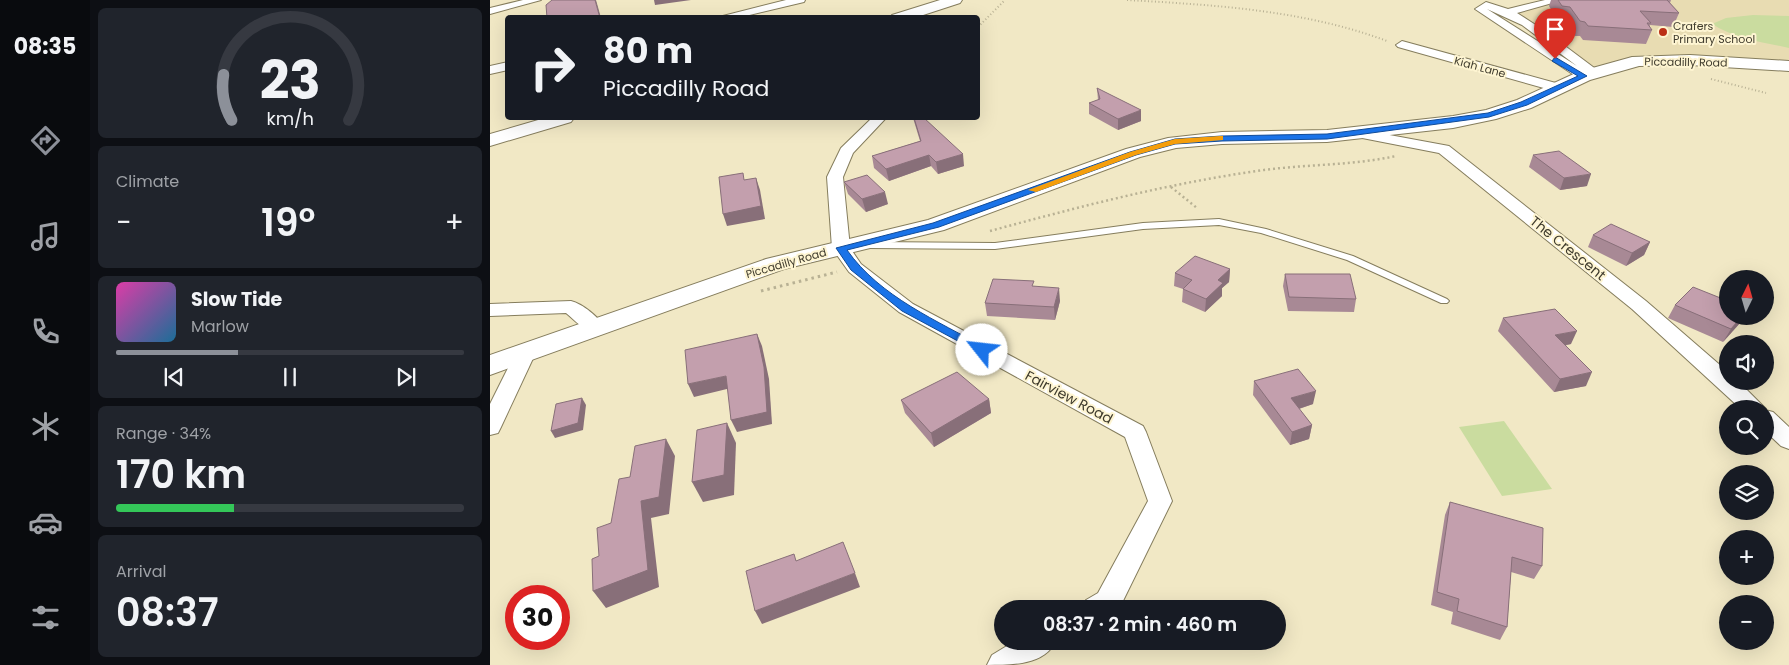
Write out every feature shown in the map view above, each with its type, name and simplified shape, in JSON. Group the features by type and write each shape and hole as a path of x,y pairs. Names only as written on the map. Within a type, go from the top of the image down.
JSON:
{"main road":[{"path":"907,15 955,0"},
{"name":"Piccadilly Road","path":"490,365 776,264 936,225 1133,153 1175,142 1222,138 1290,138 1357,133 1489,115 1524,104 1589,75 1638,61 1690,60 1789,66"},
{"path":"490,140 557,120"}],"street":[{"path":"490,11 536,0"},
{"path":"733,15 800,0"},
{"path":"1508,12 1558,0"},
{"path":"1486,5 1500,7 1567,52 1589,75 1491,17 1480,9 1486,5"},
{"name":"Kiah Lane","path":"1402,45 1558,88"},
{"path":"490,70 505,67"},
{"path":"850,247 835,178 846,151 877,120"},
{"name":"The Crescent","path":"1357,133 1444,149 1639,305 1745,400"},
{"name":"Fairview Road","path":"850,247 855,268 906,308 1136,432 1160,501 1109,600"},
{"path":"490,310 571,307 595,327"},
{"path":"490,427 526,352"},
{"path":"1774,426 1789,440"},
{"path":"1002,665 1027,650"}],"lane":[{"path":"850,247 995,246 1143,226 1219,222 1263,231 1350,258 1444,301"}],"path":[{"path":"980,24 1005,0"},
{"path":"1126,0 1210,5 1287,14 1360,31 1402,45"},
{"path":"1710,79 1766,93"},
{"path":"984,232 1171,187 1259,170 1368,163 1408,153 1387,138"},
{"path":"1171,187 1191,204 1219,222"},
{"path":"754,292 855,268"}],"shaded area":[{"name":"Crafers Primary School","path":"1558,0 1789,0 1789,66 1672,60 1593,73 1508,12"}],"green space":[{"path":"1753,15 1789,16 1789,48 1740,37 1712,24 1726,18"},
{"path":"1504,421 1552,489 1502,496 1459,427"}],"building":[{"path":"552,0 595,0 599,15 547,15 546,5"},
{"path":"1558,0 1667,0 1679,13 1640,11 1651,23 1647,23 1652,30 1588,26 1585,22 1580,21 1570,7 1562,6"},
{"path":"1097,88 1141,110 1118,119 1089,103 1100,99"},
{"path":"915,120 926,120 963,154 936,162 929,155 886,169 872,156 921,141"},
{"path":"1559,151 1591,174 1564,178 1533,155"},
{"path":"743,173 744,180 756,178 761,206 723,214 719,177"},
{"path":"867,175 885,192 862,199 844,182"},
{"path":"1611,224 1650,242 1632,253 1593,235"},
{"path":"1195,256 1230,269 1218,280 1223,283 1206,299 1183,289 1192,280 1175,273"},
{"path":"1285,274 1350,274 1356,299 1289,297"},
{"path":"993,279 1034,281 1032,286 1059,288 1054,307 985,303"},
{"path":"1693,287 1719,297 1719,324 1675,305"},
{"path":"1555,309 1577,331 1555,335 1592,372 1560,379 1503,318"},
{"path":"1722,325 1734,325 1731,329"},
{"path":"757,334 764,367 767,412 731,420 726,376 688,384 685,350"},
{"path":"1298,369 1316,391 1291,398 1312,425 1292,432 1254,381"},
{"path":"957,372 989,399 931,433 901,400"},
{"path":"582,398 578,423 551,431 556,404"},
{"path":"727,423 724,475 692,482 697,430"},
{"path":"666,439 659,497 641,501 648,570 593,591 592,559 599,556 597,528 611,523 619,479 630,477 635,446"},
{"path":"1450,502 1543,528 1542,566 1512,557 1507,627 1457,611 1459,599 1437,592"},
{"path":"843,542 855,573 755,611 746,571 794,554 796,561"}],"slow traffic":[{"path":"1033,190 1133,153 1175,142 1220,138"}],"place":[{"name":"Crafers Primary School","path":"1663,32"}],"route":[{"path":"982,350 906,308 855,268 841,248 860,245 936,225 1133,153 1175,142 1222,138 1327,136 1453,122 1489,115 1524,104 1584,76 1555,59"}]}
